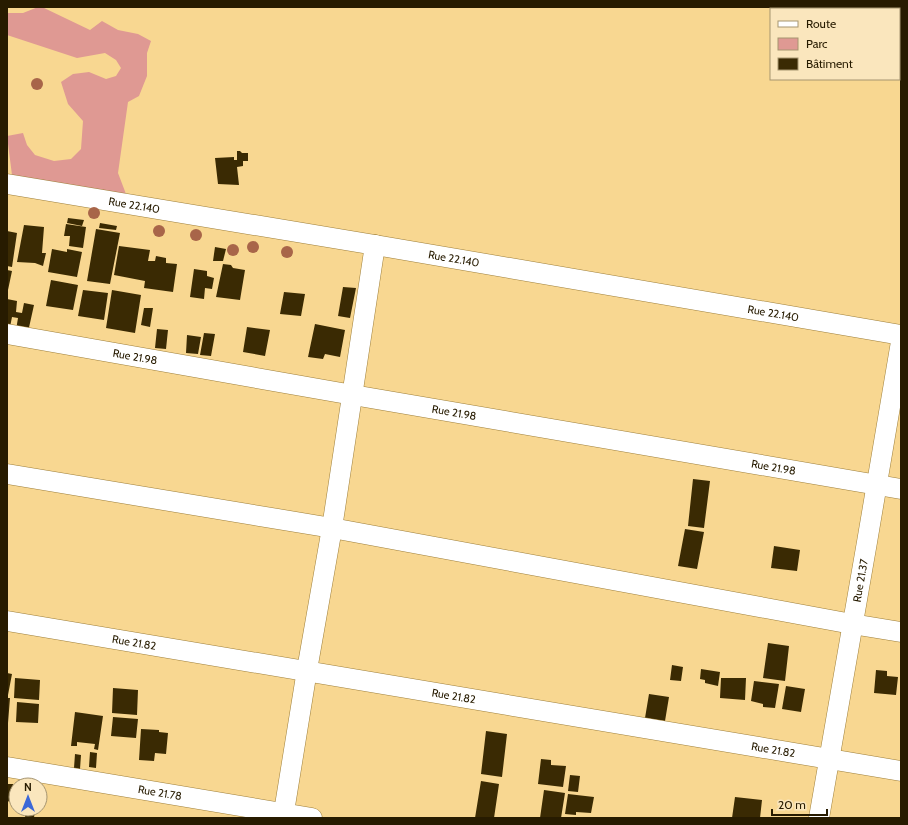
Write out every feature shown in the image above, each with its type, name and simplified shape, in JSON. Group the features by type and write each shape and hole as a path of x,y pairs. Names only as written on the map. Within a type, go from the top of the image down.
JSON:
{"street":[{"name":"Rue 22.140","path":"7,184 901,335"},
{"path":"283,816 332,528 375,245"},
{"name":"Rue 21.98","path":"7,334 901,490"},
{"name":"Rue 21.37","path":"819,818 901,342"},
{"path":"7,474 332,528 901,632"},
{"name":"Rue 21.82","path":"7,621 307,670 901,771"},
{"name":"Rue 21.78","path":"7,767 283,816 312,818"}],"green space":[{"path":"38,7 42,7 90,30 102,21 118,30 138,34 151,41 147,53 147,76 139,96 128,102 118,173 126,194 12,175 7,136 23,133 27,145 35,155 54,161 71,159 81,149 83,121 68,104 61,82 73,74 89,72 106,79 116,76 121,68 116,60 105,53 77,58 7,35 7,13 23,13"}],"building":[{"path":"237,151 248,153 248,161 243,161 243,166 237,167 239,185 218,184 215,158 234,157 234,160 237,160"},
{"path":"68,218 84,220 82,226 67,223"},
{"path":"100,223 117,226 116,230 99,228"},
{"path":"66,224 86,227 83,248 69,246 70,236 64,236"},
{"path":"24,225 44,227 42,253 46,253 43,266 35,263 17,262"},
{"path":"96,229 120,233 110,284 87,281"},
{"path":"7,231 17,233 12,267 7,266"},
{"path":"119,246 150,250 148,261 155,261 156,256 166,258 166,263 177,264 173,292 144,288 145,281 114,275"},
{"path":"215,247 226,249 223,261 213,261"},
{"path":"52,249 67,252 67,249 82,252 77,277 48,272"},
{"path":"223,264 231,265 233,268 245,270 240,300 216,297"},
{"path":"194,269 207,271 207,276 214,278 212,289 205,288 204,299 190,297"},
{"path":"7,270 12,271 8,290 7,290"},
{"path":"51,280 78,285 73,310 46,306"},
{"path":"343,287 356,288 350,318 338,316"},
{"path":"83,290 108,293 104,320 78,316"},
{"path":"112,290 141,295 135,333 106,328"},
{"path":"284,292 305,294 301,316 280,314"},
{"path":"7,299 17,301 16,312 22,313 24,303 34,305 28,332 16,330 18,318 12,317 10,327 7,327"},
{"path":"144,308 153,308 150,327 141,325"},
{"path":"315,324 345,330 340,357 325,354 323,359 308,357"},
{"path":"247,327 270,330 265,356 243,352"},
{"path":"157,329 168,330 166,349 155,348"},
{"path":"204,333 215,334 211,356 200,355"},
{"path":"187,335 201,337 198,354 186,353"},
{"path":"693,479 710,481 704,528 688,526"},
{"path":"685,529 704,532 697,569 678,566"},
{"path":"774,546 800,550 797,571 771,568"},
{"path":"768,643 789,646 785,681 763,678"},
{"path":"672,665 683,667 681,681 670,680"},
{"path":"701,669 720,672 718,686 705,683 705,680 700,679"},
{"path":"876,670 887,671 887,676 898,677 896,695 874,693"},
{"path":"7,673 12,674 8,695 7,695"},
{"path":"15,678 40,680 39,700 14,698"},
{"path":"721,678 746,678 745,700 720,698"},
{"path":"754,681 779,684 775,708 763,707 763,704 751,701"},
{"path":"786,686 805,689 801,712 782,709"},
{"path":"113,688 138,690 137,715 112,713"},
{"path":"649,694 669,697 665,721 645,718"},
{"path":"7,698 10,698 8,723 7,723"},
{"path":"17,702 39,704 38,723 16,722"},
{"path":"75,712 103,716 98,750 94,749 95,744 77,742 77,746 71,746"},
{"path":"113,717 138,719 136,738 111,736"},
{"path":"141,729 159,730 159,732 168,733 166,754 155,753 154,761 139,760"},
{"path":"486,731 507,734 502,777 481,774"},
{"path":"90,752 97,753 96,768 89,767"},
{"path":"75,754 81,755 80,769 74,768"},
{"path":"541,759 551,760 551,765 566,766 563,787 538,784"},
{"path":"570,775 580,776 578,792 568,791"},
{"path":"481,781 499,784 494,818 475,818"},
{"path":"7,784 8,784 8,801"},
{"path":"544,790 565,793 561,818 540,818"},
{"path":"568,794 594,797 591,813 576,812 576,815 565,814"},
{"path":"735,797 762,800 760,818 732,818"}]}
